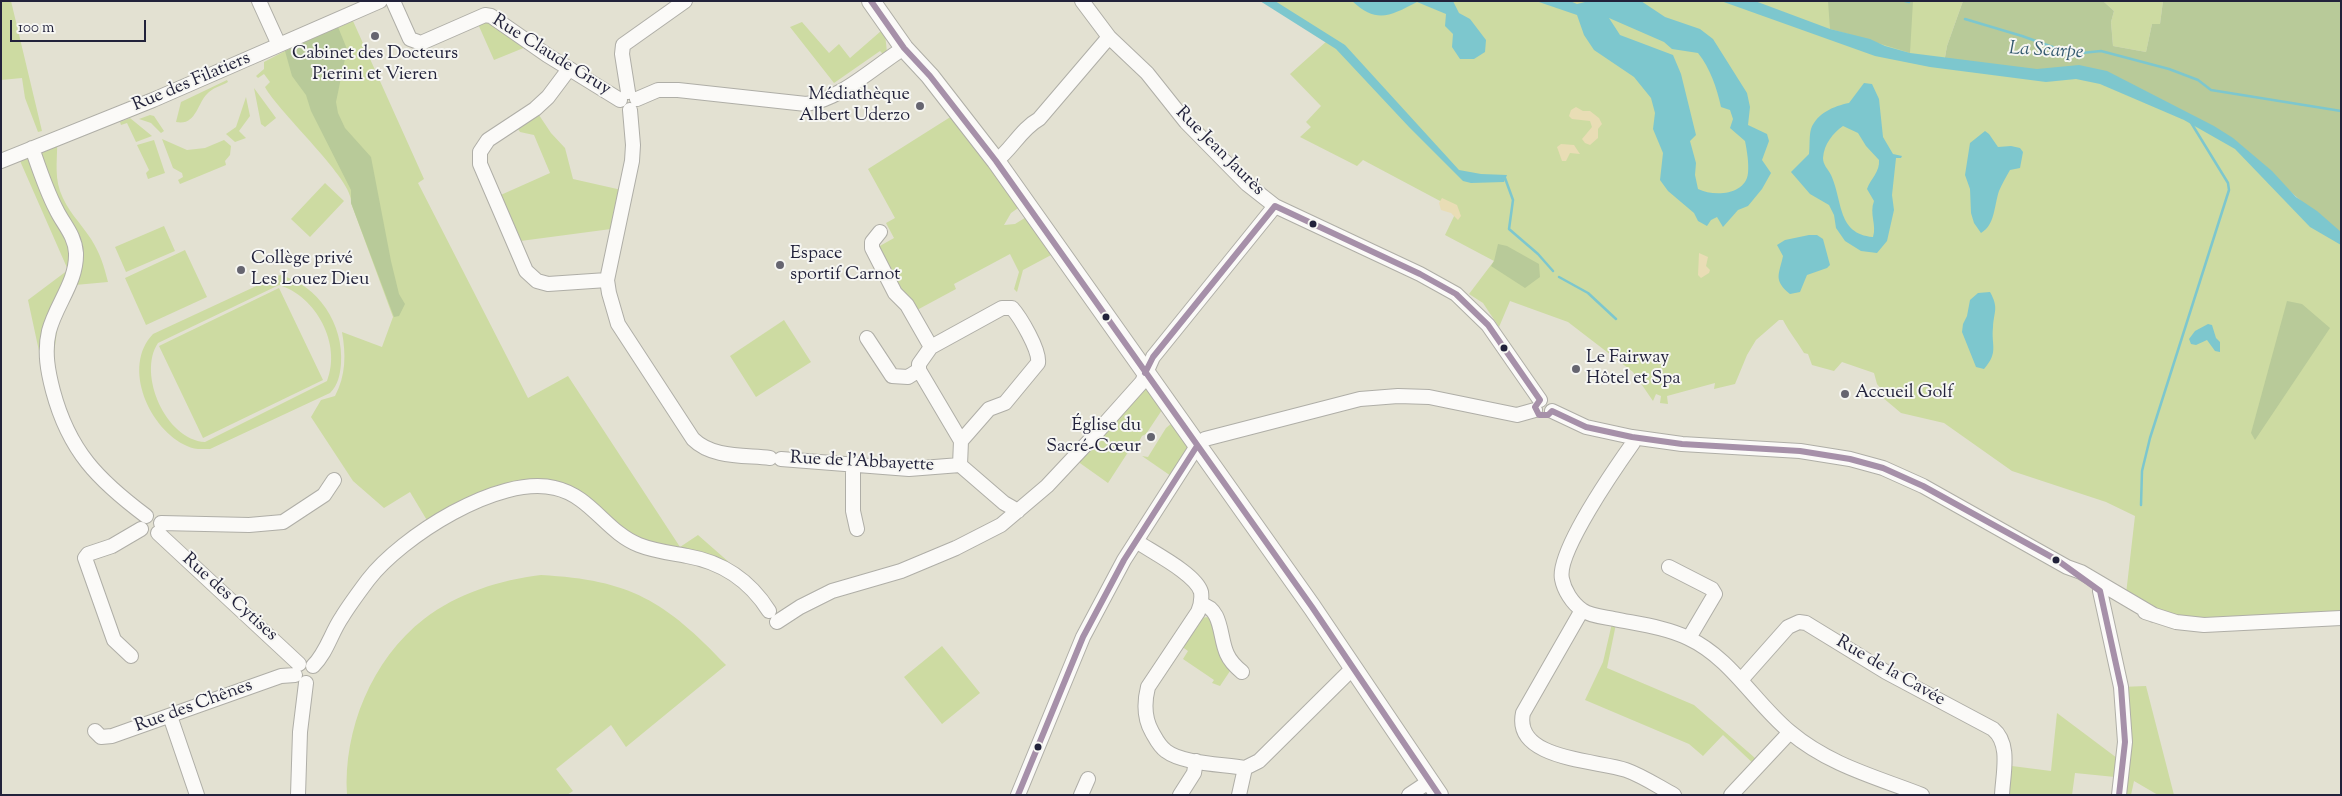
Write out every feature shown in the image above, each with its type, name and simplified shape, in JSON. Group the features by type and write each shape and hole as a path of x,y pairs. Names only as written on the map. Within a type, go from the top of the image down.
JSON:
{"main road":[{"path":"871,1 904,48 930,76 996,161 1353,668 1435,788"}],"street":[{"path":"259,1 279,45"},
{"name":"Rue des Filatiers","path":"1,161 128,111 380,1"},
{"name":"Rue Claude Gruy","path":"393,1 410,39 414,42 421,43 485,15 491,16 569,69 629,100"},
{"name":"Rue de l'Abbayette","path":"685,1 624,45 622,54 629,100 633,145 632,161 607,280 618,324 693,439 710,451 775,459 909,468 960,465 1004,503 1018,511"},
{"name":"Rue Jean Jaurès","path":"1082,1 1109,37 1147,73 1177,112 1232,170 1275,206 1396,262 1456,294 1488,325 1538,405 1546,399 1551,402 1552,411 1586,427 1632,437"},
{"path":"996,161 1005,154 1032,122 1039,119 1109,37"},
{"path":"629,100 658,90 678,90 806,104 814,103 834,95 904,48"},
{"path":"569,69 548,97 528,116 488,140 480,152 480,164 526,271 538,281 548,284 607,280"},
{"path":"32,148 56,209 70,230 76,251 74,275 49,332 47,362 57,404 73,444 90,467 146,516 153,516 159,528"},
{"path":"298,795 303,672 321,657 341,618 369,578 388,558 446,515 465,505 502,492 537,486 554,487 572,493 591,507 616,532 638,545 716,564 737,576 752,589 773,617 832,591 901,571 956,548 1001,525 1047,486 1142,382 1153,357 1275,206"},
{"path":"880,232 872,242 872,248 896,293 907,305 931,347"},
{"path":"960,465 961,441 919,370 919,364 931,347 1002,308 1012,308 1017,313 1037,352 1038,363 1005,403 988,409 961,441"},
{"path":"868,338 892,376 908,377 919,370"},
{"path":"1018,795 1083,637 1124,560 1197,446 1207,438 1360,399 1398,396 1428,397 1518,415 1538,405"},
{"path":"1922,795 1892,790 1829,760 1790,732 1716,656 1689,638 1668,631 1605,618 1582,610 1568,595 1561,571 1567,551 1632,443 1632,437 1682,444 1800,451 1850,459 1883,468 1923,486 2067,566 2142,612 2176,622 2204,625 2341,618"},
{"path":"853,465 853,511 857,529"},
{"path":"141,529 147,535 159,528 283,522 324,495 334,480"},
{"path":"141,529 142,520 146,516"},
{"name":"Rue des Cytises","path":"159,528 303,672"},
{"path":"131,656 114,640 85,558 88,554 112,546 141,529"},
{"path":"1136,541 1187,575 1200,592 1201,604 1172,654 1148,687 1145,699 1145,712 1150,727 1159,744 1175,756 1245,768 1259,761 1353,668"},
{"path":"1675,573 1712,589 1718,596 1689,638"},
{"path":"2108,592 2105,613 2121,687 2124,742 2119,795"},
{"path":"1201,604 1209,606 1216,613 1227,655 1242,672"},
{"path":"1582,610 1523,713 1524,733 1542,748 1563,757 1626,770 1674,795"},
{"name":"Rue de la Cavée","path":"1741,680 1788,627 1799,622 1806,623 1886,672 1994,729 2003,739 2002,795"},
{"name":"Rue des Chênes","path":"95,731 102,737 112,736 281,676 303,672"},
{"path":"170,716 197,795"},
{"path":"1731,795 1790,732"},
{"path":"1180,795 1194,773 1196,761"},
{"path":"1239,795 1245,768"},
{"path":"1082,795 1088,779"},
{"path":"1409,795 1435,788"}],"green space":[{"path":"1,1 11,1 42,131 38,132 25,98 22,78 1,80"},
{"path":"1264,1 1963,1 1947,46 1944,62 2075,70 2218,134 2341,237 2341,618 2176,622 2126,594 2135,516 2106,502 2012,471 1944,423 1901,413 1882,397 1885,394 1877,384 1874,373 1842,362 1834,371 1812,365 1808,354 1804,353 1783,320 1779,320 1756,340 1747,355 1735,384 1714,389 1715,383 1667,396 1668,404 1660,403 1661,396 1656,394 1653,401 1633,372 1568,322 1510,301 1499,327 1483,303 1469,294 1494,261 1445,235 1457,210 1363,160 1357,166 1300,137 1311,127 1306,122 1321,106 1290,74 1328,40"},
{"path":"1828,1 1913,1 1910,53 1830,29"},
{"path":"1963,1 2103,1 2114,11 2111,22 2113,46 2146,52 2152,24 2160,24 2163,1 2341,1 2341,237 2253,158 2130,86 2049,73 1944,63 1947,46"},
{"path":"2103,1 2163,1 2160,24 2152,24 2146,52 2113,46 2111,22 2114,11"},
{"path":"353,21 424,179 418,183 528,398 568,376 680,547 698,535 739,571 651,549 572,493 502,492 431,527 410,492 384,508 353,481 311,417 321,400 335,396 339,388 344,365 342,332 382,347 393,317 349,193 329,163 284,113 265,87 270,82 264,74 258,78 256,76 264,69 264,62"},
{"path":"489,22 526,47 494,60 478,24"},
{"path":"802,22 829,53 839,44 850,58 881,31 885,34 887,52 883,54 880,51 834,83 790,27"},
{"path":"338,27 347,49 336,102 338,113 345,128 371,157 391,261 399,294 405,304 399,316 394,317 351,203 351,190 311,111 306,95 292,76 285,51"},
{"path":"227,80 228,82 207,94 192,118 188,121 176,122 181,102"},
{"path":"254,88 276,118 265,127 261,124"},
{"path":"246,97 250,116 239,131 246,138 235,142 226,134 236,127"},
{"path":"535,109 551,133 565,148 573,179 626,191 611,229 513,242 494,198 550,173 534,135 520,132 515,124"},
{"path":"150,115 154,116 164,131 161,133 151,123 139,119"},
{"path":"952,116 1021,206 1011,213 1004,225 1015,224 1028,216 1053,254 1023,270 1017,292 1014,289 1019,272 1010,254 954,284 956,289 917,310 903,294 878,247 894,238 886,223 895,218 868,169"},
{"path":"130,118 152,136 136,142 127,123 121,125 120,122"},
{"path":"57,138 57,171 60,191 70,210 97,249 108,282 75,285 58,323 53,361 42,365 28,300 68,270 17,154"},
{"path":"162,139 187,150 205,148 224,140 231,146 230,155 225,161 226,165 180,184 178,180 183,177 182,173 173,168"},
{"path":"154,140 165,173 148,179 146,173 149,170 137,145"},
{"path":"325,183 344,201 310,237 291,219"},
{"path":"164,226 175,251 126,272 115,247"},
{"path":"1498,244 1507,246 1539,264 1540,277 1525,288 1491,266"},
{"path":"185,250 207,297 146,325 125,278"},
{"path":"280,275 294,280 306,288 326,308 333,321 341,349 339,376 335,387 330,393 210,449 192,448 174,438 162,426 144,396 140,380 140,363 144,348 153,334","holes":["279,285 304,299 314,310 328,337 331,367 327,381 205,442 191,438 178,430 167,418 153,387 152,356 158,343"]},
{"path":"279,288 323,380 203,438 159,346"},
{"path":"2287,301 2302,304 2330,328 2255,440 2251,433"},
{"path":"784,320 811,362 756,397 730,356"},
{"path":"1141,389 1148,390 1162,410 1137,445 1134,443 1108,483 1077,461"},
{"path":"1172,423 1187,444 1188,451 1171,476 1142,456 1148,457 1166,428"},
{"path":"541,575 599,582 644,598 684,625 726,665 626,747 611,725 556,769 573,791 567,795 347,795 347,770 356,721 364,698 389,654 424,619 451,602 495,584"},
{"path":"1201,618 1212,618 1232,668 1220,686 1212,683 1214,680 1183,659 1188,651 1181,646"},
{"path":"1613,619 1616,624 1607,668 1694,705 1755,758 1760,764 1757,767 1723,735 1703,756 1689,744 1585,700 1603,662"},
{"path":"942,646 980,693 942,724 904,677"},
{"path":"2146,686 2174,795 2158,795 2134,781 2131,795 2119,795 2115,777 2075,773 2072,795 2002,795 2004,765 2051,771 2057,713 2117,758 2123,760 2121,687"}],"sand":[{"path":"1576,107 1583,111 1590,111 1599,118 1602,124 1598,129 1598,138 1590,145 1582,139 1592,127 1590,121 1572,119 1569,116 1571,110"},
{"path":"1561,144 1574,145 1580,154 1570,153 1566,161 1562,161 1557,147"},
{"path":"1442,198 1457,205 1461,216 1458,220 1451,213 1441,210 1439,203"},
{"path":"1699,253 1708,257 1706,266 1710,270 1709,273 1701,278 1698,275"}],"water":[{"path":"1260,1 1275,1 1345,45 1459,170 1481,174 1507,175 1504,182 1471,183 1463,181 1336,49"},
{"path":"1352,1 1453,1 1459,13 1470,19 1486,40 1485,52 1474,59 1460,59 1452,47 1453,34 1445,26 1446,14 1417,2 1391,14 1376,15 1369,13"},
{"path":"1536,1 1570,1 1577,4 1589,1 1641,1 1665,17 1700,29 1713,39 1747,93 1750,107 1748,125 1767,134 1769,141 1762,160 1771,173 1762,189 1748,206 1738,210 1723,227 1717,217 1711,220 1707,226 1698,221 1694,213 1668,191 1660,180 1663,153 1653,129 1655,113 1651,98 1634,77 1594,50 1584,35 1577,15","holes":["1609,18 1664,42 1672,49 1698,53 1712,78 1721,107 1730,110 1733,119 1730,128 1745,141 1748,161 1746,180 1736,190 1712,193 1698,189 1695,175 1696,163 1690,141 1696,135 1681,74 1673,55 1620,35"]},
{"path":"1721,1 1755,1 1830,29 1870,39 1885,46 1910,53 2037,69 2079,65 2107,71 2214,126 2233,138 2272,171 2296,197 2317,211 2341,232 2341,245 2310,227 2235,149 2184,120 2100,84 2076,79 2046,82 1930,67 1875,56"},
{"path":"1864,83 1872,84 1879,99 1883,137 1893,154 1902,156 1901,158 1896,158 1892,195 1894,210 1887,241 1877,253 1861,251 1845,241 1836,228 1834,215 1829,205 1810,194 1791,172 1809,154 1811,129 1817,119 1832,108 1849,103","holes":["1843,126 1858,133 1866,146 1879,160 1877,172 1867,189 1874,201 1872,210 1873,237 1861,235 1847,223 1835,185 1823,160 1827,144 1839,129"]},
{"path":"1985,131 1998,147 2011,146 2020,148 2023,152 2020,168 2010,170 1999,191 1992,220 1986,230 1981,233 1974,223 1971,213 1970,189 1965,175 1970,143"},
{"path":"1817,235 1823,239 1830,265 1827,268 1807,275 1800,292 1790,294 1779,281 1783,256 1777,245 1785,240"},
{"path":"1990,292 1995,306 1993,353 1984,369 1976,367 1962,332 1970,300 1978,293"},
{"path":"2208,324 2212,325 2216,338 2220,342 2220,352 2215,351 2207,340 2196,345 2191,344 2189,339 2195,331"}],"waterway":[{"path":"1905,1 1909,2"},
{"name":"La Scarpe","path":"1965,19 2022,36 2072,54 2101,51 2169,69 2198,80 2211,90 2341,111"},
{"path":"2141,505 2142,471 2150,438 2229,190 2228,183 2190,121"},
{"path":"1503,178 1505,178 1513,200 1509,229 1538,254 1553,271"},
{"path":"1559,277 1588,293 1616,319"}],"transit line":[{"path":"871,1 904,48 930,76 996,161 1312,607 1439,795"},
{"path":"1145,373 1153,357 1275,206 1420,274 1456,294 1488,325 1540,400 1535,407 1539,415 1548,415 1552,411 1586,427 1632,437 1682,444 1800,451 1850,459 1883,468 1923,486 2057,560 2100,591 2121,687 2125,742 2119,795"},
{"path":"1018,795 1083,637 1124,560 1197,446"}],"place":[{"name":"Cabinet des Docteurs Pierini et Vieren","path":"375,36"},
{"name":"Médiathèque Albert Uderzo","path":"920,106"},
{"name":"Espace sportif Carnot","path":"780,265"},
{"name":"Collège privé Les Louez Dieu","path":"241,270"},
{"name":"Le Fairway Hôtel et Spa","path":"1576,369"},
{"name":"Accueil Golf","path":"1845,394"},
{"name":"Église du Sacré-Cœur","path":"1151,437"}]}
